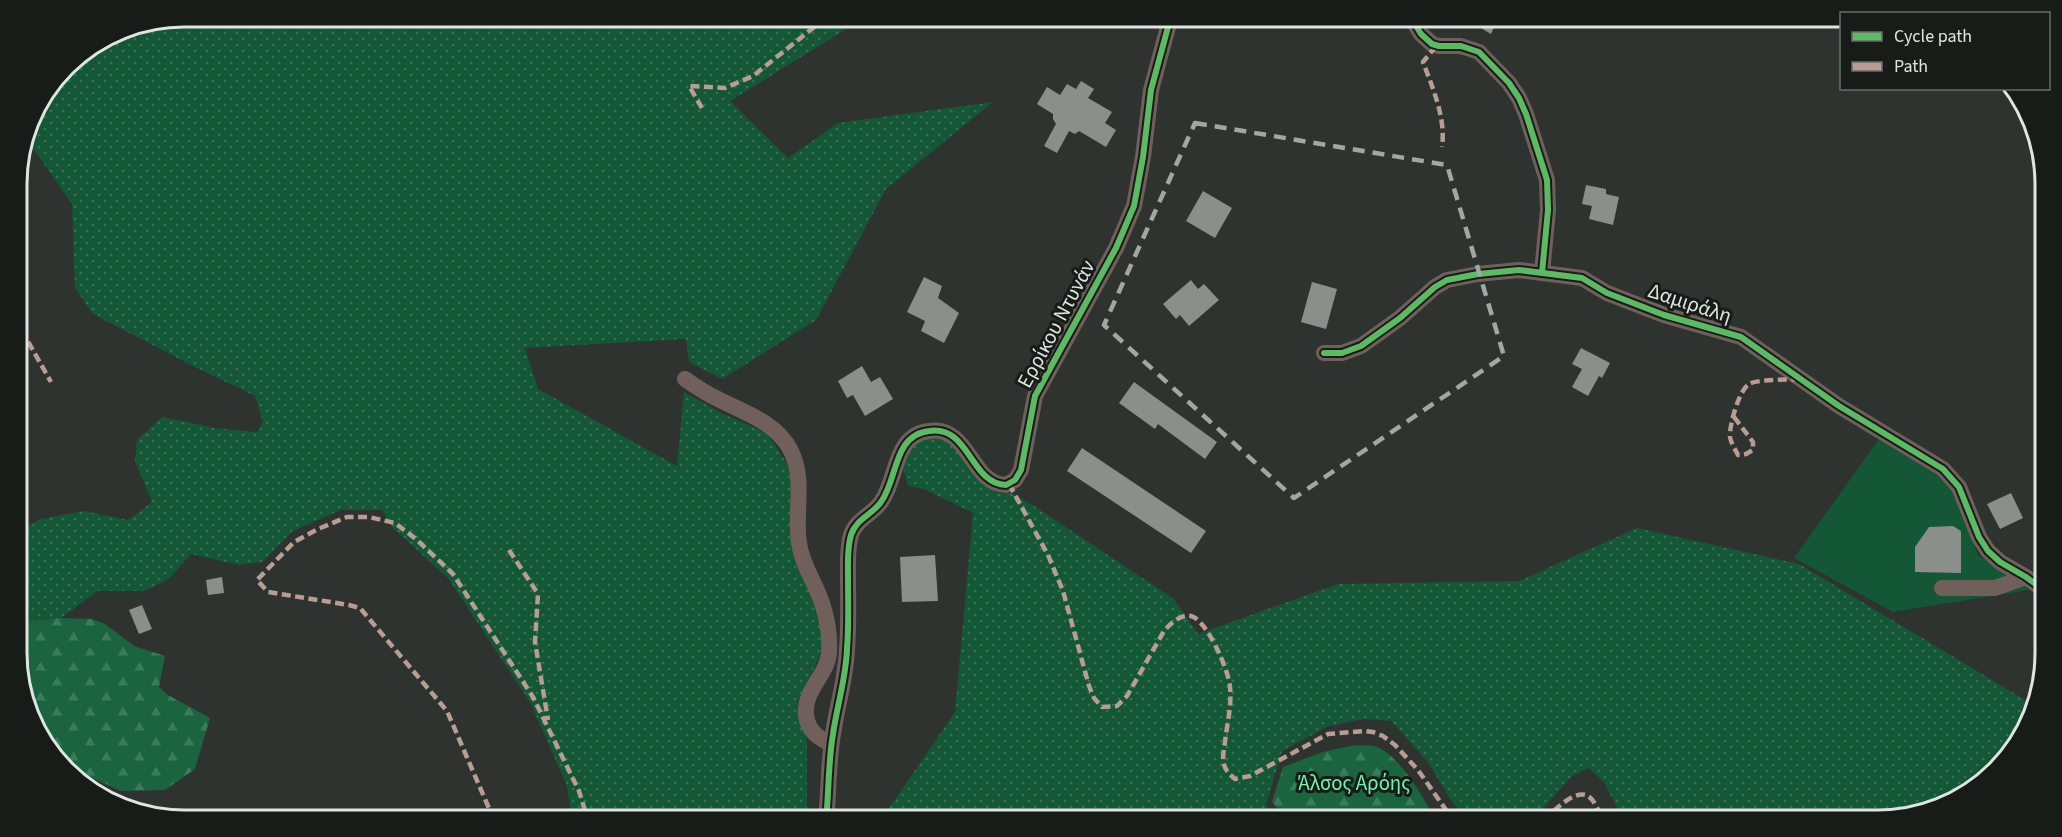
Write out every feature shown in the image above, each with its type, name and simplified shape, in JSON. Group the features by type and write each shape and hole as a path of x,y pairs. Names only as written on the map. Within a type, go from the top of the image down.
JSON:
{"street":[{"name":"Ερρίκου Ντυνάν","path":"827,810 831,744 847,653 848,566 851,534 858,523 880,504 900,452 918,434 937,430 948,432 961,444 980,470 996,484 1006,485 1018,477 1023,465 1035,396 1116,248 1134,206 1151,90 1168,27"},
{"path":"1417,27 1432,44 1465,46 1479,52 1509,83 1519,98 1547,180 1548,210 1542,273"},
{"name":"Δαμιράλη","path":"1324,353 1342,353 1361,346 1447,280 1519,270 1582,278 1607,293 1664,315 1731,333 1754,345 1839,406 1948,473 1960,490 1984,546 2000,562 2035,584"},
{"path":"685,379 714,397 759,419 776,432 790,449 797,468 798,479 798,541 802,558 822,603 828,630 828,660 813,686 807,701 806,715 812,732 831,744"},
{"path":"1942,588 1995,588 2026,577"}],"highlighted area":[{"path":"1195,123 1447,165 1504,356 1294,498 1104,325"}],"green space":[{"path":"849,27 730,101 788,158 838,123 993,102 886,189 816,320 722,379 689,362 686,339 525,348 538,389 677,466 684,392 721,413 767,433 788,465 822,643 819,658 798,701 798,716 807,738 807,810 571,810 567,786 530,702 448,578 392,527 382,510 341,510 293,531 262,562 238,565 191,554 169,579 144,591 98,591 61,618 27,621 27,527 41,519 84,511 128,520 152,502 135,461 137,440 162,417 215,428 257,432 263,422 255,396 93,314 75,288 72,204 31,146 43,114 66,80 97,53 133,35 163,28"},
{"path":"919,439 947,439 988,487 998,493 1012,493 1034,506 1174,599 1198,634 1338,584 1519,581 1637,528 1799,564 2028,701 2019,723 2003,749 1974,778 1938,798 1919,805 1889,810 1619,810 1603,781 1588,768 1571,777 1540,810 1460,810 1452,802 1428,762 1391,721 1363,719 1329,726 1282,751 1266,805 1271,810 888,810 955,712 973,513 924,489 908,486 902,464"},
{"path":"1879,439 1948,482 1962,511 1978,555 2029,590 1893,612 1794,558"},
{"path":"61,618 92,619 105,624 134,646 165,656 159,687 168,695 210,718 195,769 165,790 121,791 80,771 53,740 35,704 28,674 27,621"},
{"name":"Άλσος Αρόης","path":"1355,745 1374,746 1384,751 1402,767 1430,810 1279,810 1272,802 1283,767 1323,752"}],"building":[{"path":"1479,27 1494,27 1491,34"},
{"path":"1081,81 1094,89 1088,98 1112,112 1105,123 1116,130 1106,147 1079,131 1075,134 1069,131 1057,153 1044,146 1056,124 1053,114 1037,104 1047,87 1060,95 1067,84 1076,89"},
{"path":"1586,185 1606,189 1606,194 1619,197 1613,225 1589,219 1592,206 1582,204"},
{"path":"1203,191 1232,208 1215,238 1186,221"},
{"path":"924,277 942,286 938,298 959,313 944,343 921,331 925,321 907,312"},
{"path":"1191,280 1198,289 1204,284 1219,300 1189,326 1180,315 1176,319 1163,304"},
{"path":"1312,282 1337,289 1326,329 1301,322"},
{"path":"1581,348 1610,363 1602,378 1599,376 1588,396 1572,387 1582,369 1572,364"},
{"path":"862,366 871,382 880,377 893,399 865,416 853,395 847,398 838,381"},
{"path":"1134,382 1217,442 1205,459 1158,424 1155,429 1119,403"},
{"path":"1082,448 1206,531 1191,553 1067,471"},
{"path":"2011,493 2023,518 2000,529 1987,504"},
{"path":"1953,526 1961,531 1961,573 1915,572 1915,547 1929,527"},
{"path":"935,555 938,601 902,602 900,557"},
{"path":"222,577 224,593 208,595 206,580"},
{"path":"142,605 152,629 139,634 129,610"}],"marked path":[{"path":"702,108 689,86 725,88 753,76 814,27"},
{"path":"1436,46 1423,62 1440,114 1442,147"},
{"path":"27,340 51,382"},
{"path":"1734,417 1753,442 1753,450 1746,454 1738,455 1730,437 1735,409 1745,388 1759,381 1801,379"},
{"path":"1009,484 1048,555 1063,591 1089,686 1094,698 1102,707 1117,706 1127,696 1164,631 1179,618 1191,616 1204,627 1210,636 1229,680 1230,701 1223,760 1227,771 1235,779 1250,776 1328,734 1373,732 1395,745 1418,770 1446,810"},
{"path":"490,810 447,711 360,608 268,592 257,580 294,542 347,517 369,517 395,523 416,539 453,574 533,697 579,791 585,810"},
{"path":"509,550 538,594 535,642 548,720"},
{"path":"1555,810 1564,802 1583,794 1593,800 1598,810"}],"cycle path":[{"path":"827,810 831,745 846,660 848,556 853,530 881,502 902,449 917,434 929,431 943,432 962,445 977,466 994,482 1006,485 1015,480 1021,470 1035,396 1116,248 1134,206 1151,90 1168,27"},
{"path":"1417,27 1432,44 1461,46 1479,52 1509,83 1519,98 1547,180 1548,210 1542,273"},
{"path":"1324,353 1342,353 1361,346 1447,280 1519,270 1582,278 1607,293 1664,315 1741,337 1839,406 1943,469 1959,487 1979,537 1988,551 2000,562 2035,584"}]}
